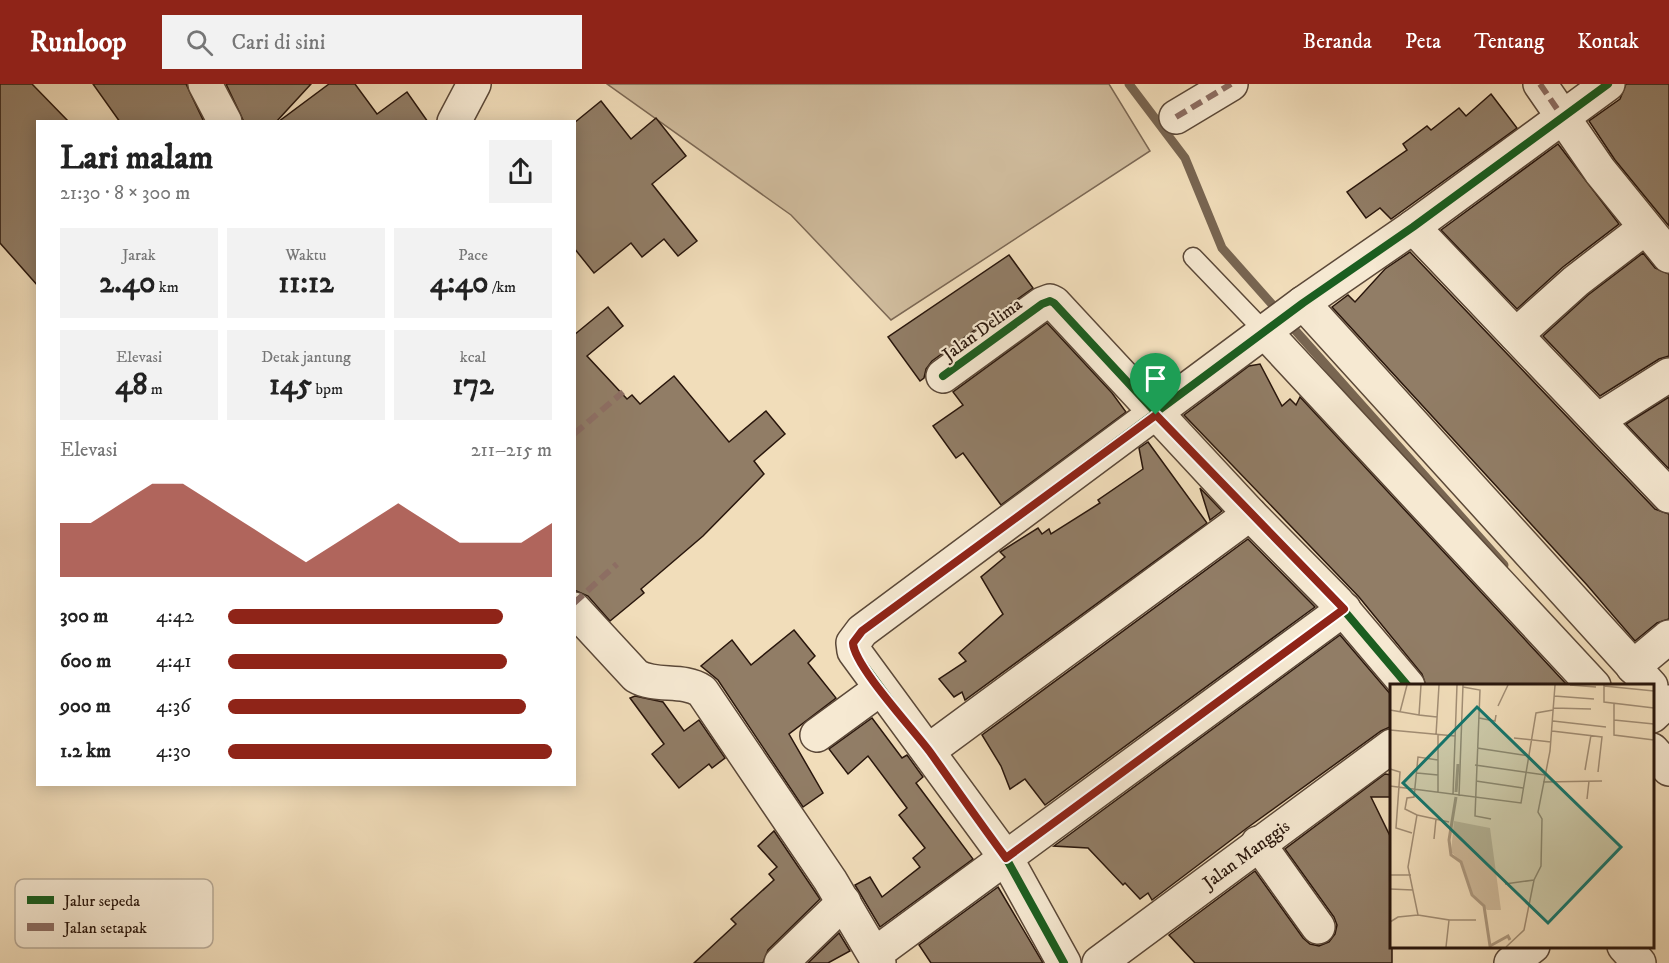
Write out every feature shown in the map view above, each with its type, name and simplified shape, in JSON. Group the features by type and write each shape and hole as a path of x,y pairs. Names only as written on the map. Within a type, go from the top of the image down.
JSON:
{"street":[{"path":"205,84 224,120"},
{"path":"455,120 474,84"},
{"path":"1176,117 1231,84"},
{"path":"1540,84 1645,228 1669,256"},
{"path":"1064,963 1006,858 880,689 854,651 853,643 862,631 1156,415 1266,330 1413,227 1608,84"},
{"path":"1413,227 1669,496"},
{"path":"1516,335 1576,281 1645,228"},
{"name":"Jalan Delima","path":"944,376 1050,301 1250,514 1344,609 1406,684"},
{"path":"1299,306 1644,684"},
{"path":"1266,330 1592,684"},
{"path":"1598,420 1669,375"},
{"path":"928,751 1250,514"},
{"path":"576,611 636,676 652,683 682,684 702,691 844,902 877,958 1006,858 1344,609"},
{"path":"1655,696 1669,637"},
{"path":"817,735 880,689"},
{"name":"Jalan Manggis","path":"1100,963 1258,843 1390,747"},
{"path":"1654,751 1669,769"},
{"path":"1258,843 1318,927"},
{"path":"781,963 844,902"},
{"path":"1511,963 1530,948"},
{"path":"1626,948 1639,963"}],"lane":[{"path":"1193,257 1266,330"}],"shaded area":[{"path":"607,84 1109,84 1150,151 891,320 791,215"}],"building":[{"path":"0,84 32,84 67,120 36,120 36,284 0,243"},
{"path":"93,84 186,84 203,120 119,120"},
{"path":"226,84 311,84 278,120 243,120"},
{"path":"329,84 355,84 377,114 407,92 427,120 281,120"},
{"path":"1626,84 1669,84 1669,226 1615,160 1589,121 1620,99"},
{"path":"1491,94 1517,128 1391,219 1380,208 1366,218 1347,192 1407,150 1403,144 1427,126 1431,130 1459,108 1466,116"},
{"path":"601,101 631,139 656,118 686,156 652,184 697,241 678,256 664,239 642,257 631,243 594,273 576,250 576,121"},
{"path":"1558,144 1619,224 1563,267 1517,309 1441,230"},
{"path":"1410,252 1655,509 1669,514 1669,619 1657,623 1635,641 1587,585 1332,307 1348,295 1355,302 1385,269"},
{"path":"1643,253 1655,268 1669,274 1669,356 1659,359 1600,396 1543,336 1588,295"},
{"path":"1009,255 1033,288 932,361 926,369 924,378 920,381 888,337"},
{"path":"608,307 623,326 587,356 627,399 632,395 640,404 674,376 729,442 766,411 785,434 754,461 764,474 703,536 641,589 644,593 610,621 588,596 576,591 576,333"},
{"path":"1047,323 1112,393 1126,412 1001,505 963,453 956,458 933,426 963,405 953,392"},
{"path":"1260,364 1282,406 1290,399 1296,405 1300,397 1566,684 1425,684 1422,674 1359,597 1184,415 1249,366"},
{"path":"1669,397 1669,469 1626,424"},
{"path":"1148,442 1207,523 965,700 962,692 954,697 939,679 966,661 959,653 1003,614 981,577 1005,557 1000,552 1038,528 1042,534 1049,529 1051,534 1100,503 1098,500 1143,469 1139,448"},
{"path":"1200,488 1222,511 1210,520"},
{"path":"1248,539 1315,607 1045,805 1025,779 1010,789 1001,766 982,735"},
{"path":"794,630 815,656 808,663 836,698 789,734 823,793 803,807 718,680 701,666 732,640 751,665"},
{"path":"1340,635 1390,694 1390,727 1381,731 1247,828 1152,900 1148,893 1140,899 1125,883 1123,885 1088,848 1054,846"},
{"path":"635,696 663,702 684,731 699,720 725,758 712,768 709,764 679,788 652,754 664,744 630,698"},
{"path":"872,718 902,758 907,755 923,777 916,783 973,859 880,927 855,885 870,877 882,897 920,867 913,858 925,848 899,815 907,808 868,756 848,774 829,749"},
{"path":"1385,774 1390,775 1390,797 1371,797 1390,836 1392,963 1195,963 1169,935 1255,871 1303,938 1310,944 1319,946 1329,942 1335,934 1337,925 1334,917 1285,849"},
{"path":"774,831 820,899 768,950 763,963 694,963 736,924 731,919 774,880 769,874 777,867 758,846"},
{"path":"998,887 1043,963 931,963 919,945"},
{"path":"839,933 850,951 828,963 808,963"}],"waterway":[{"path":"1129,84 1185,158 1222,248 1504,565"}],"marked path":[{"path":"1176,117 1231,84"},
{"path":"1540,84 1562,116"},
{"path":"576,432 623,392"},
{"path":"576,601 617,564"}],"cycle path":[{"path":"1064,963 1006,858 854,651 853,643 862,631 1303,303 1413,227 1608,84"},
{"path":"943,376 1042,304 1050,301 1054,303 1250,514 1336,601 1406,684"}],"route":[{"path":"1156,415 1344,609 1006,858 880,689 854,651 853,643 862,631 1156,415"}]}
